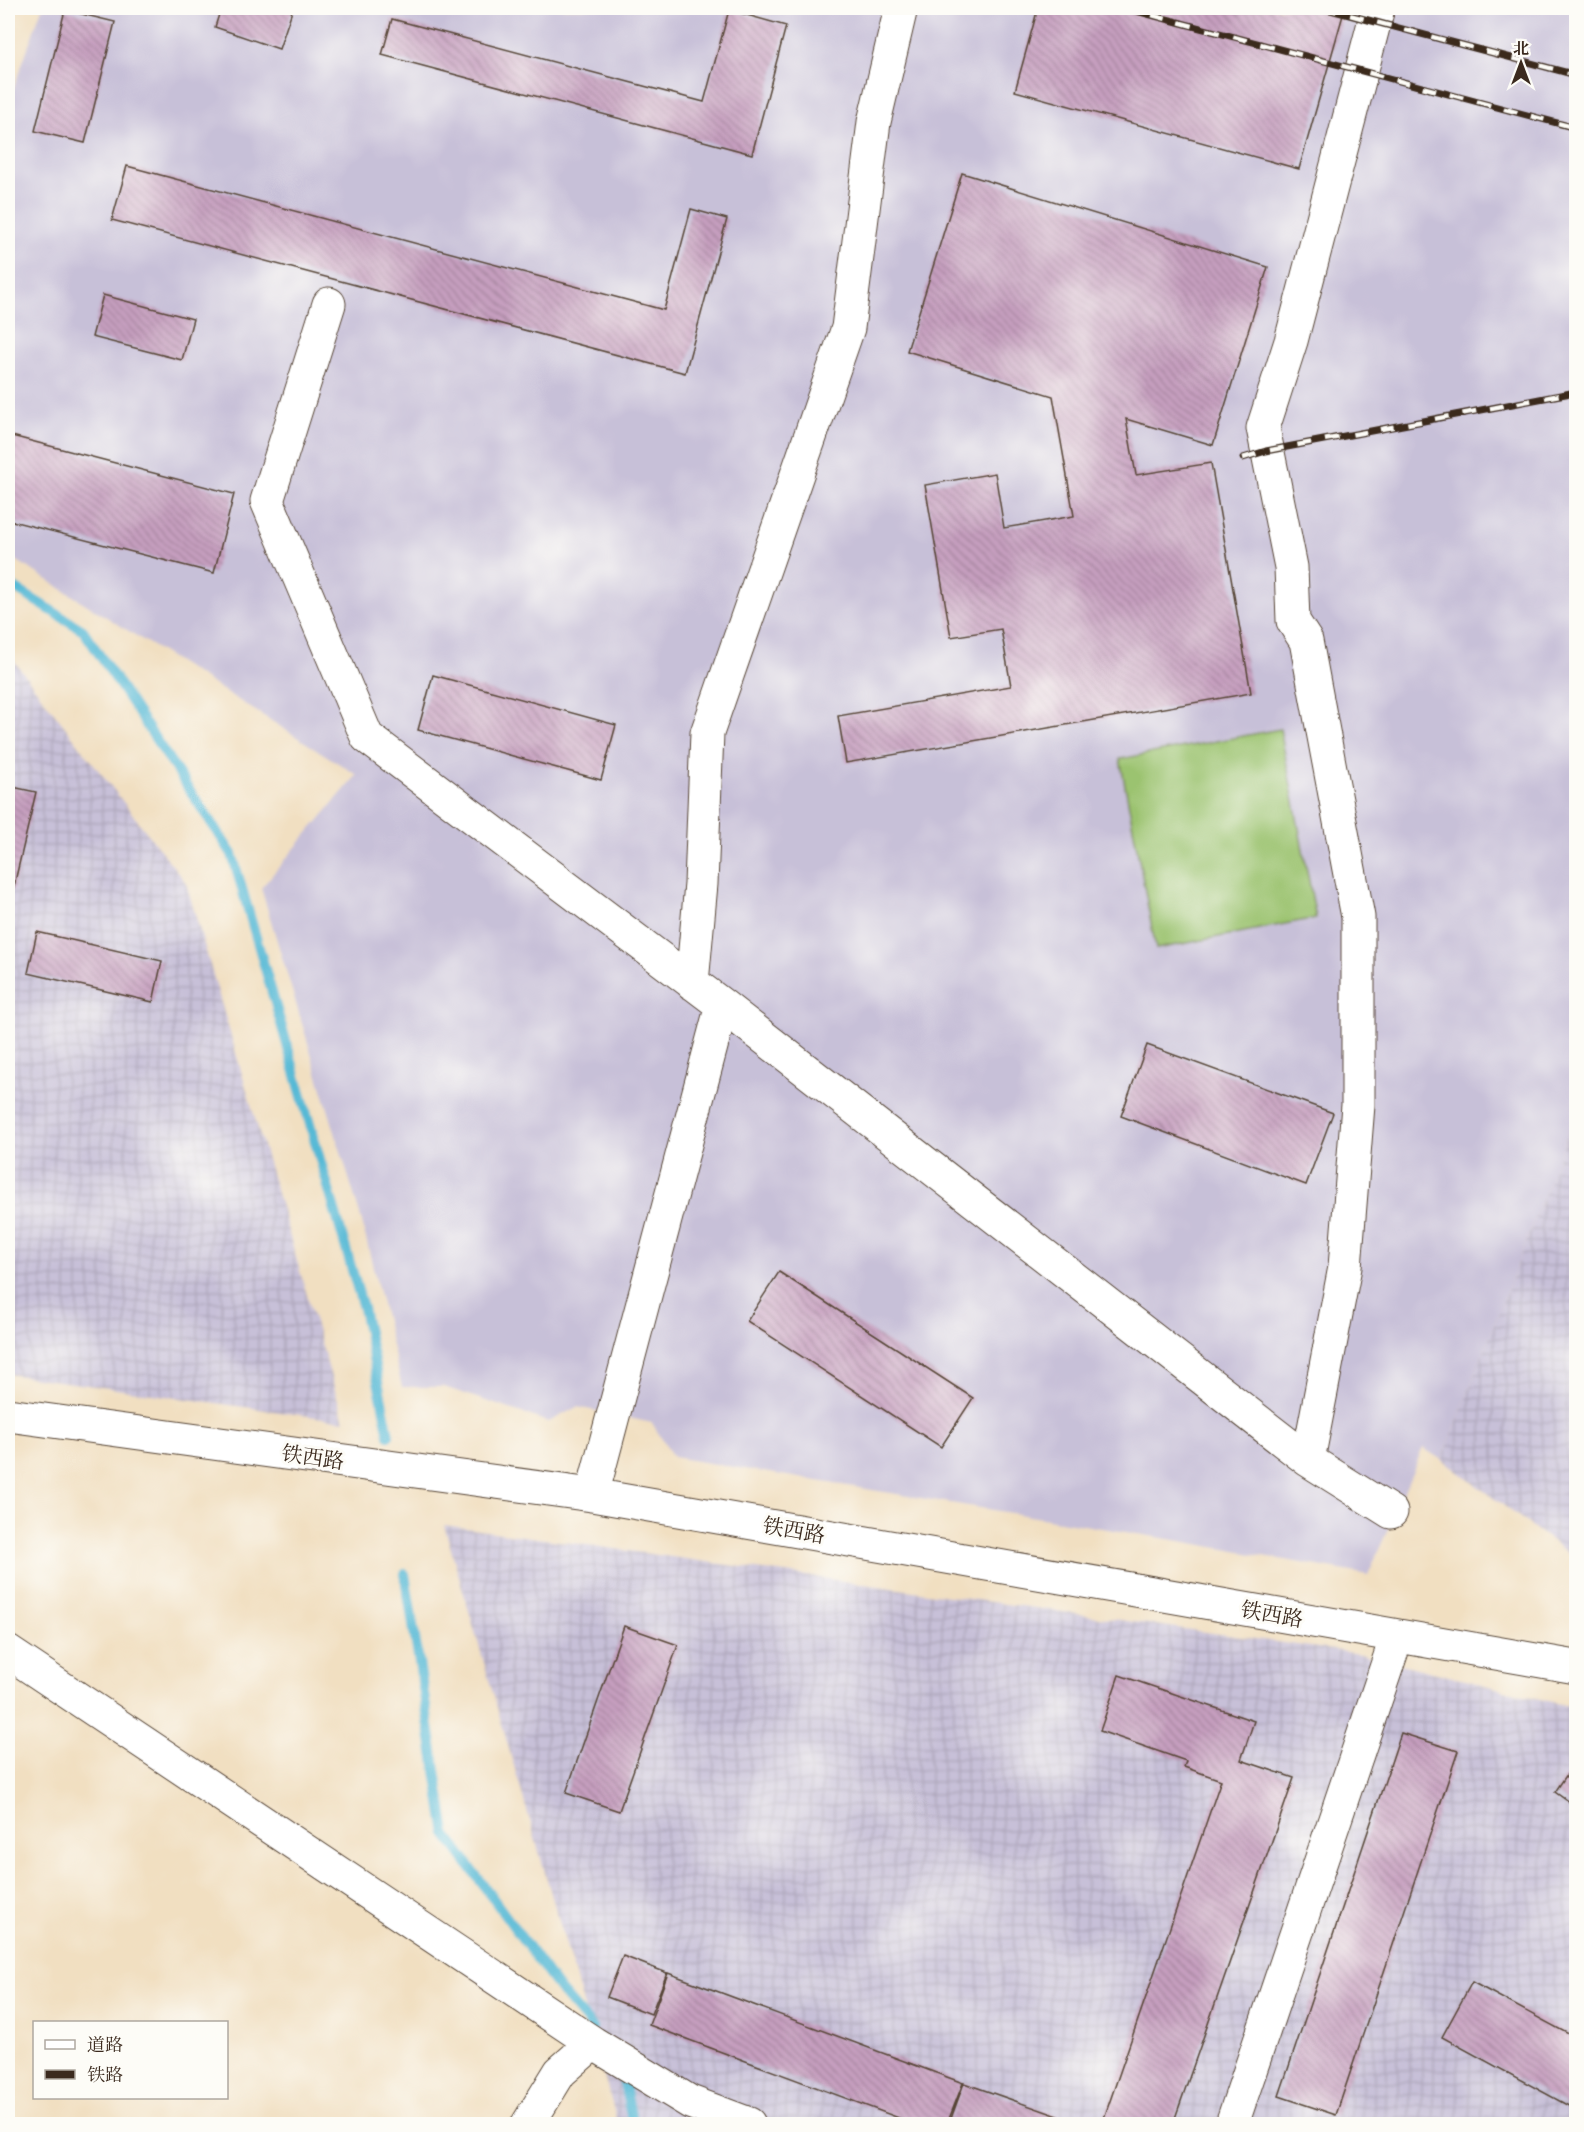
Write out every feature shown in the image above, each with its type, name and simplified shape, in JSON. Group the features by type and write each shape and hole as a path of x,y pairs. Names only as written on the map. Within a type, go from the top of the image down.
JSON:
{"street":[{"path":"692,982 701,884 706,733 848,328 874,122 901,8"},
{"path":"1308,1460 1345,1267 1358,1105 1358,917 1306,641 1293,621 1291,567 1263,428 1291,341 1378,8"},
{"path":"329,304 267,501 367,737 722,1005 1308,1460 1391,1512"},
{"path":"592,1495 722,1005"},
{"name":"铁西路","path":"8,1415 592,1495 1576,1667"},
{"path":"1232,2124 1397,1636"},
{"path":"8,1652 593,2043 690,2102 749,2124"},
{"path":"528,2124 560,2072 593,2043"}],"shaded area":[{"path":"42,8 1576,8 1576,1112 1442,1460 1423,1448 1368,1575 1186,1542 673,1457 652,1423 577,1407 549,1422 444,1387 402,1387 361,1218 261,888 357,775 8,555 8,104"},
{"path":"8,659 14,661 186,883 344,1421 8,1374"},
{"path":"1576,1112 1576,1559 1442,1460"},
{"path":"444,1525 1361,1654 1576,1708 1576,2124 618,2124"}],"green space":[{"path":"1280,729 1316,918 1156,949 1120,759"}],"building":[{"path":"221,8 293,8 279,49 215,27"},
{"path":"1038,8 1345,8 1299,169 1015,91"},
{"path":"65,10 115,22 85,143 35,131"},
{"path":"729,10 786,26 752,154 382,55 392,19 704,102"},
{"path":"127,166 664,310 691,209 727,219 685,373 112,220"},
{"path":"962,173 1268,267 1213,445 1126,419 1136,475 1211,463 1251,693 846,763 838,716 1011,686 1001,629 951,637 925,485 995,473 1004,528 1074,516 1053,396 907,351"},
{"path":"103,295 193,319 182,360 92,337"},
{"path":"8,435 234,494 214,573 8,520"},
{"path":"433,675 616,725 601,780 418,730"},
{"path":"8,786 36,792 13,890 8,889"},
{"path":"37,932 162,961 153,1002 28,973"},
{"path":"1147,1045 1333,1113 1306,1185 1121,1116"},
{"path":"779,1272 973,1398 941,1447 747,1321"},
{"path":"624,1626 678,1645 619,1811 566,1793"},
{"path":"1119,1675 1254,1721 1241,1760 1294,1778 1173,2124 1102,2124 1221,1780 1184,1767 1186,1761 1100,1731"},
{"path":"1401,1733 1458,1751 1336,2115 1279,2096"},
{"path":"1576,1761 1576,1807 1555,1792"},
{"path":"623,1956 667,1973 651,2014 607,1997"},
{"path":"668,1973 963,2083 947,2124 915,2124 649,2025"},
{"path":"1472,1982 1576,2038 1576,2110 1442,2037"},
{"path":"964,2083 1081,2124 949,2124"},
{"path":"1303,2119 1314,2124 1300,2124"}],"waterway":[{"path":"8,584 83,630 232,854 363,1308 389,1435"},
{"path":"405,1574 446,1834 559,1989 592,2027"},
{"path":"621,2069 633,2124"}],"railway":[{"path":"1125,8 1576,128"},
{"path":"1323,8 1576,75"},
{"path":"1243,458 1266,451 1576,392"}]}
